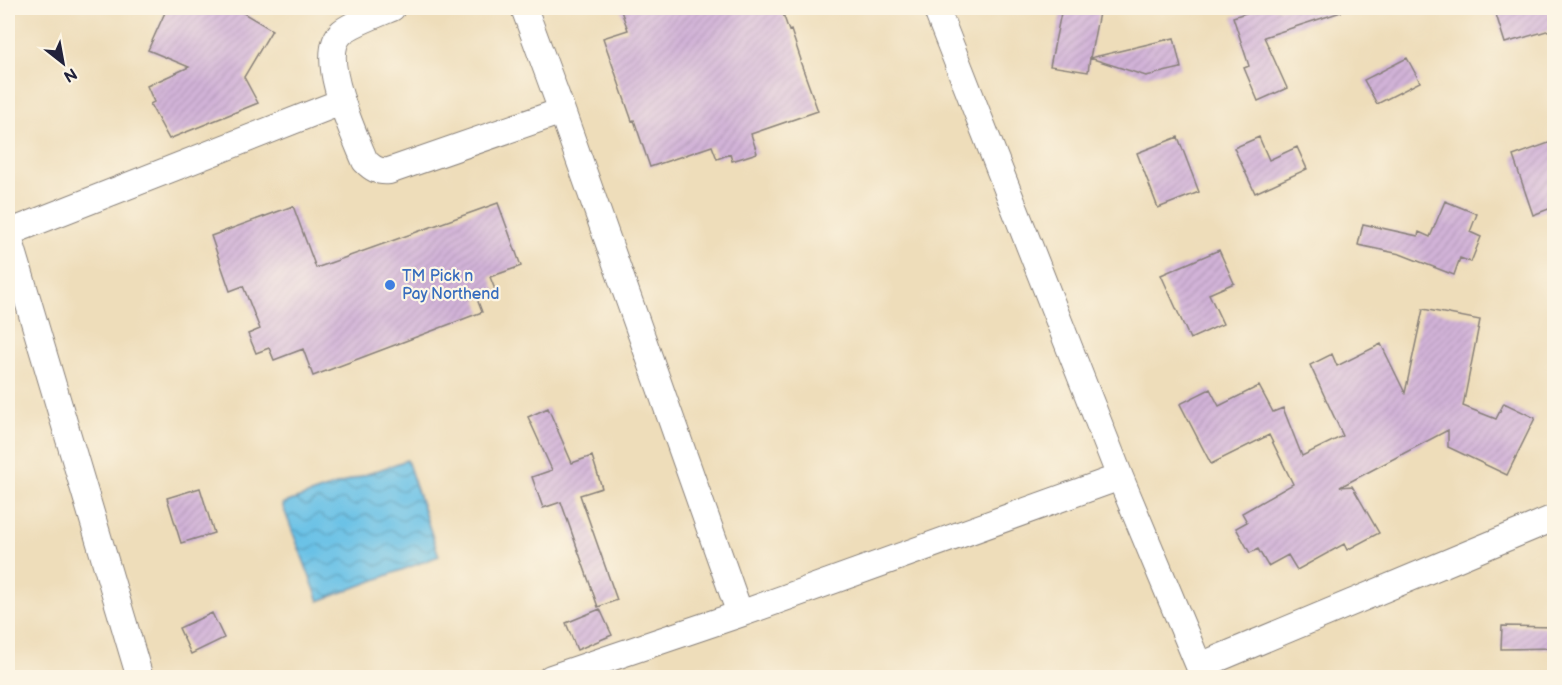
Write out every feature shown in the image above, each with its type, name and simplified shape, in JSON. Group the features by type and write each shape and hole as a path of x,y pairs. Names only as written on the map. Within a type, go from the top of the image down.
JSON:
{"street":[{"path":"392,8 343,31 333,46 332,58 341,102 365,161 372,169 381,172 389,171 562,111"},
{"path":"524,8 740,614"},
{"path":"936,8 1120,477 1202,672 1554,518"},
{"path":"140,678 8,234 341,102"},
{"path":"551,678 740,614 1120,477"}],"water":[{"path":"407,460 439,556 319,601 282,504"}],"building":[{"path":"167,8 235,8 272,30 244,77 258,103 169,139 150,104 154,102 147,86 189,67 148,50"},
{"path":"620,8 781,8 789,31 791,30 818,111 751,134 757,153 732,161 730,154 717,159 712,146 650,167 603,38 628,30"},
{"path":"1062,8 1100,8 1088,72 1050,66"},
{"path":"1261,8 1340,8 1341,12 1264,37 1287,88 1258,101 1244,68 1249,66 1233,17"},
{"path":"1494,8 1554,8 1554,29 1505,43"},
{"path":"1174,38 1181,68 1146,76 1090,58"},
{"path":"1407,58 1420,82 1377,104 1364,80"},
{"path":"1178,137 1199,192 1158,208 1137,153"},
{"path":"1259,137 1269,160 1297,147 1307,169 1255,193 1234,148"},
{"path":"1554,141 1554,207 1533,215 1513,156"},
{"path":"1445,201 1477,214 1470,232 1481,237 1471,262 1460,258 1454,275 1400,254 1358,245 1363,224 1418,236 1419,232 1430,237"},
{"name":"TM Pick n Pay Northend","path":"498,203 521,266 490,277 496,292 477,299 482,312 313,376 303,349 274,360 269,348 256,353 248,334 260,329 243,286 230,291 211,236 293,206 316,268"},
{"path":"1219,250 1234,283 1209,294 1223,324 1190,339 1161,275"},
{"path":"1423,309 1480,320 1463,406 1496,419 1504,403 1535,418 1507,475 1448,447 1448,430 1340,487 1352,486 1379,533 1347,550 1344,544 1297,570 1288,555 1268,566 1258,549 1250,553 1236,528 1247,522 1242,513 1293,484 1269,435 1211,464 1180,404 1210,389 1219,406 1259,386 1273,412 1283,408 1302,456 1343,436 1310,365 1332,354 1337,366 1381,344 1405,393"},
{"path":"548,408 572,463 592,456 602,488 580,495 617,600 598,607 561,502 543,508 532,477 552,470 528,417"},
{"path":"200,488 214,533 181,543 167,498"},
{"path":"600,609 612,635 577,650 566,623"},
{"path":"212,613 224,638 191,654 179,628"},
{"path":"1502,626 1554,627 1554,648 1501,649"}],"place":[{"name":"TM Pick n Pay Northend","path":"390,285"}]}
